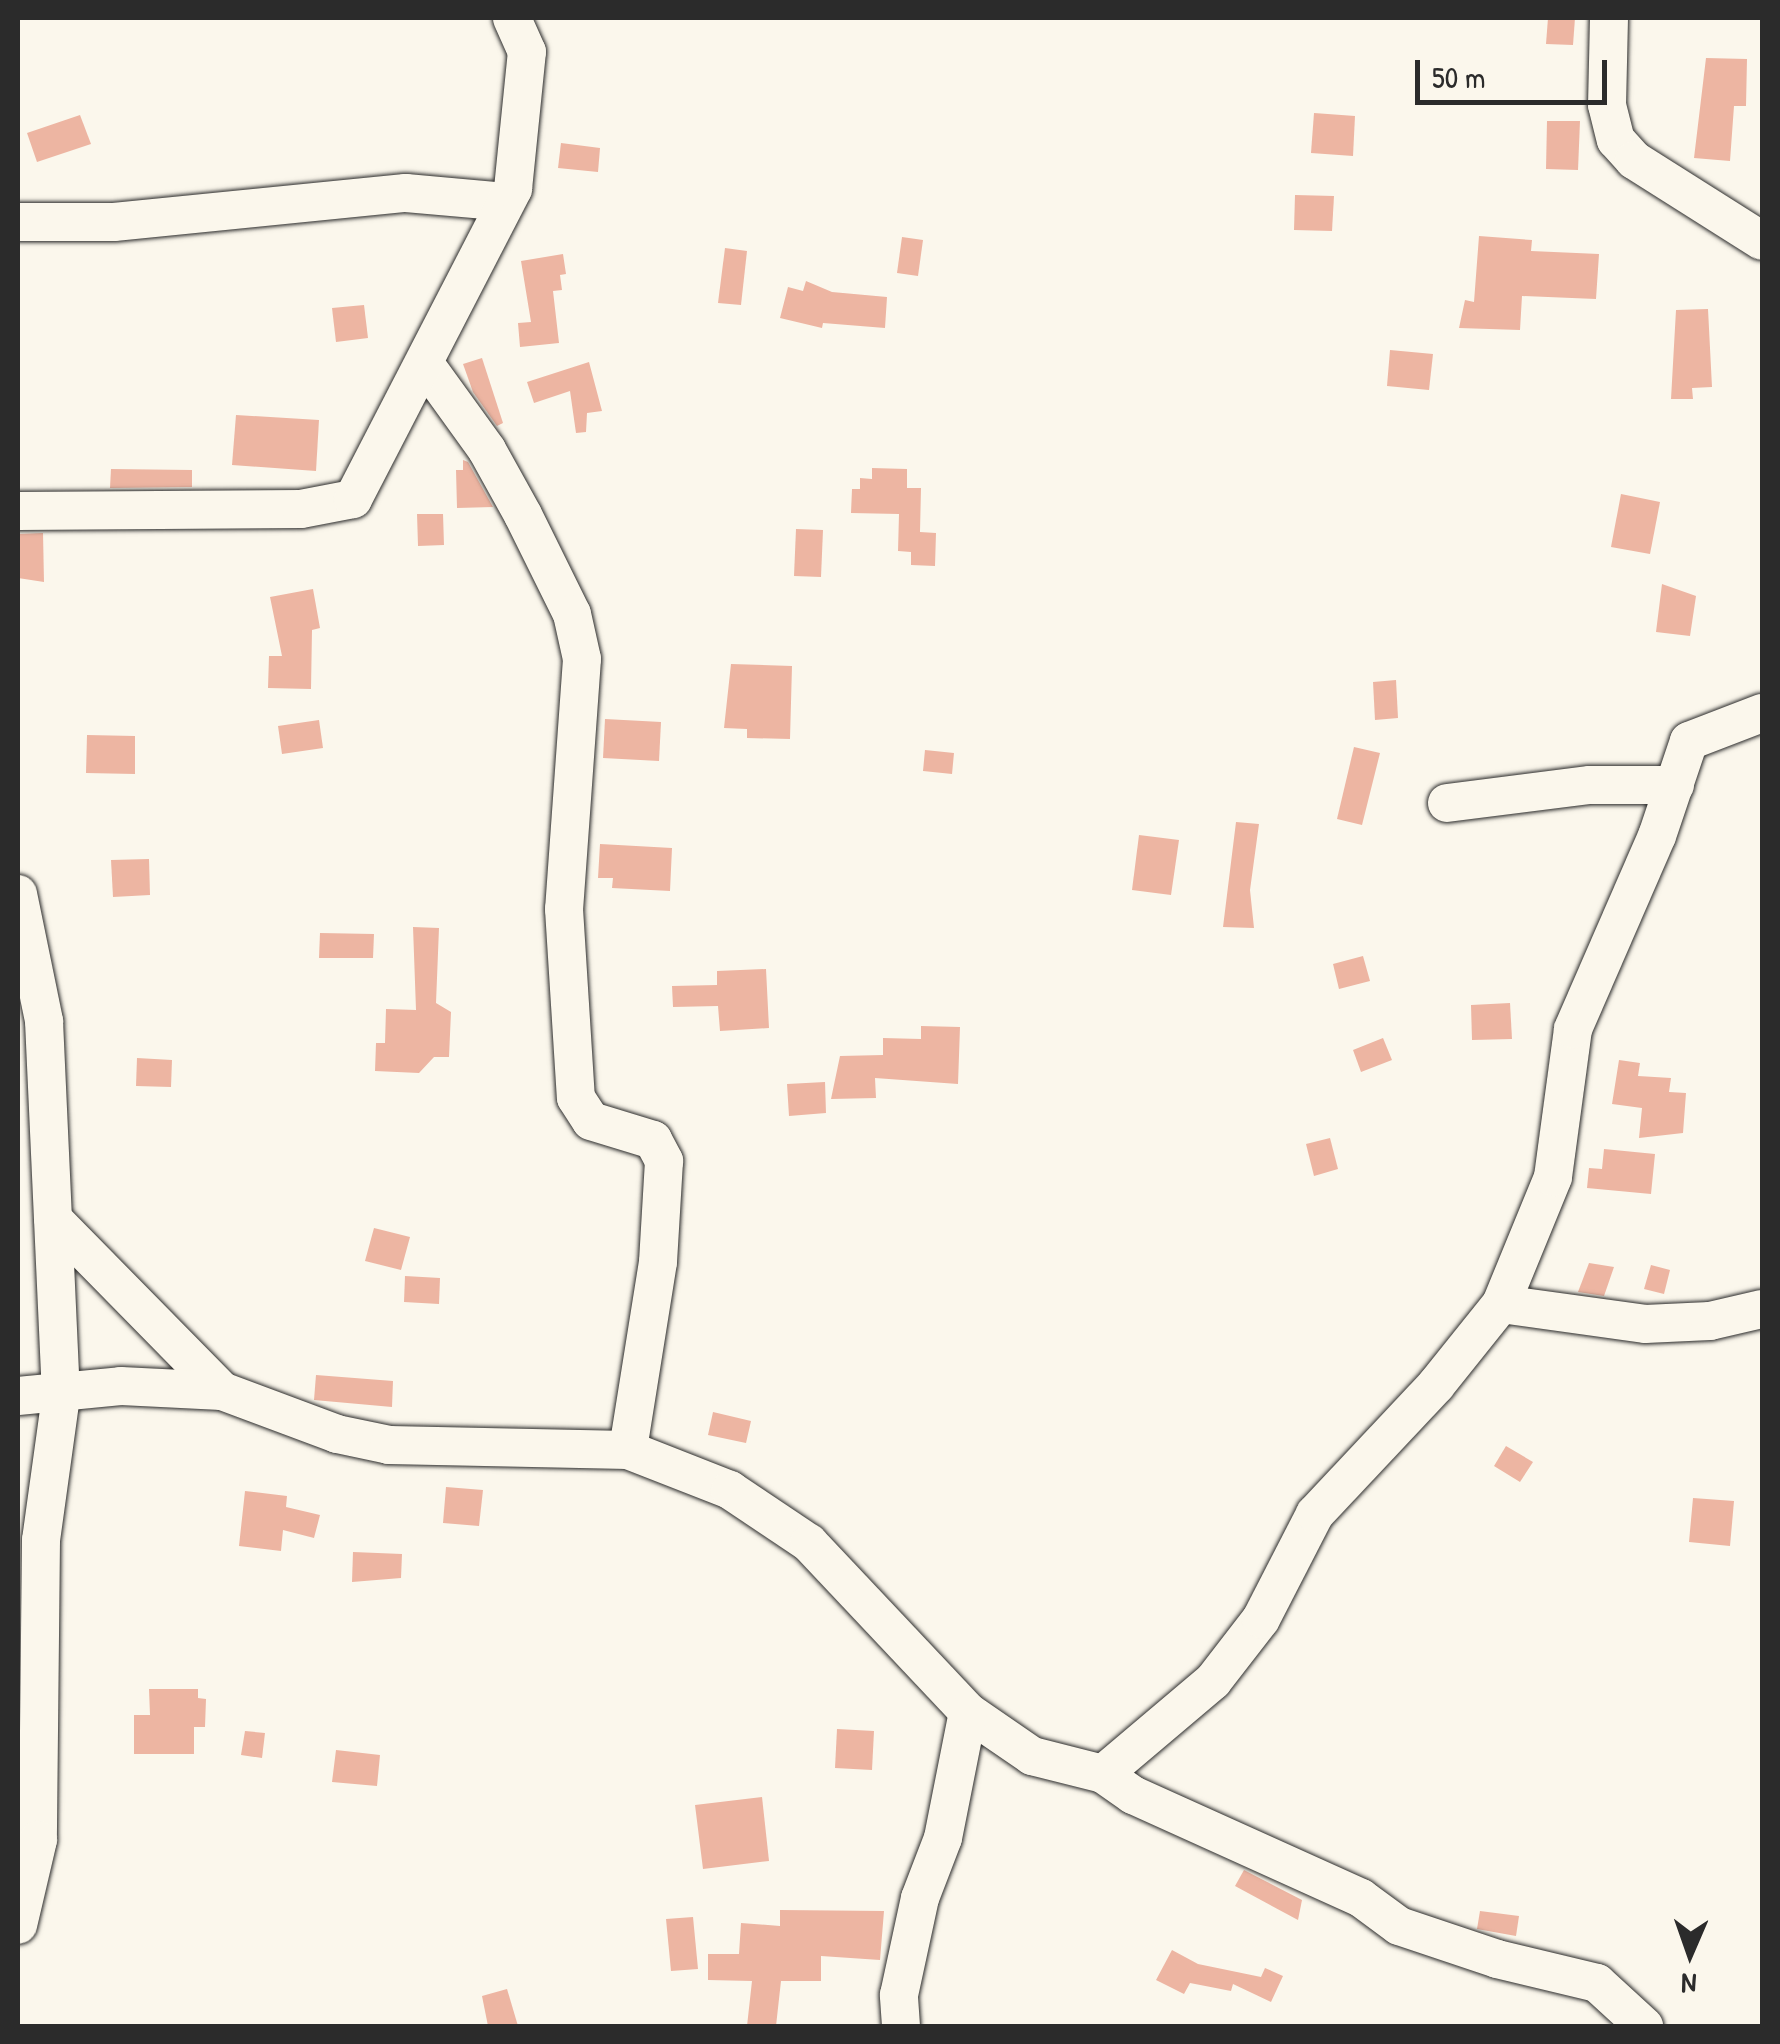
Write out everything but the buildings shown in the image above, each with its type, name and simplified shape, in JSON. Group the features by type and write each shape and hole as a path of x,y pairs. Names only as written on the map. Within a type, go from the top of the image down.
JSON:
{"street":[{"path":"18,511 339,506 367,480 506,202 519,166 516,122 527,52 512,18"},
{"path":"1608,18 1607,105 1616,140 1634,160 1762,242"},
{"path":"18,222 114,222 406,193 506,202"},
{"path":"424,364 487,450 524,515 572,614 582,659 564,908 576,1098 591,1121 653,1140 664,1161 658,1262 628,1450"},
{"path":"1103,1774 1213,1681 1260,1620 1315,1514 1436,1385 1501,1304 1552,1178 1573,1029 1676,786 1689,741 1762,714"},
{"path":"1447,803 1590,784 1676,786"},
{"path":"18,894 44,1021 61,1396 41,1540 38,1840 18,1925"},
{"path":"54,1219 222,1391"},
{"path":"1501,1304 1645,1324 1762,1309"},
{"path":"18,1396 61,1396 121,1386 222,1391 337,1434 389,1445 628,1450 730,1490 808,1542 968,1712 1032,1756 1103,1774 1132,1796 1361,1898 1400,1926 1497,1960 1597,1983 1644,2026"},
{"path":"901,2026 898,1994 920,1898 942,1838 968,1712"}]}
